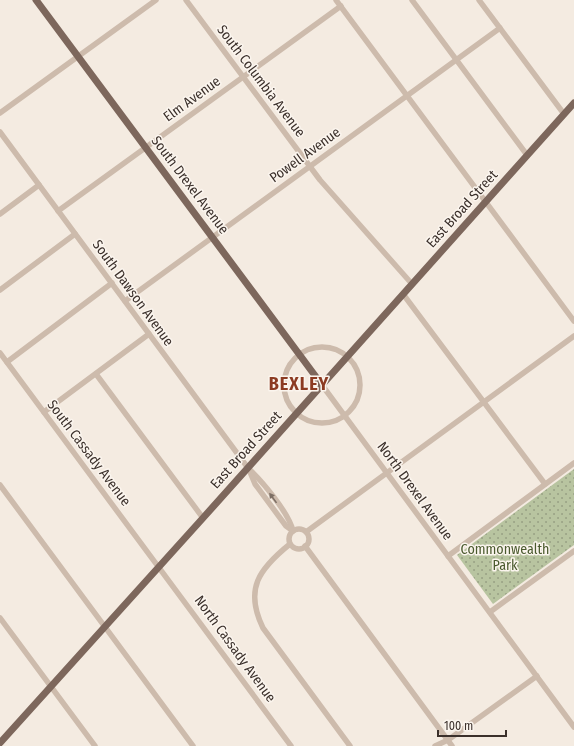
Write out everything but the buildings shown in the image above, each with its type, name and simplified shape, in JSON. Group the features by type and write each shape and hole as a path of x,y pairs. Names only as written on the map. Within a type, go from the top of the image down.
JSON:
{"main road":[{"name":"South Drexel Avenue","path":"36,0 322,385"},
{"name":"East Broad Street","path":"0,742 248,468 574,103"}],"street":[{"path":"0,113 156,0"},
{"name":"South Columbia Avenue","path":"186,0 310,167 334,197 412,284"},
{"path":"336,0 574,321"},
{"path":"412,0 527,155"},
{"path":"479,0 564,114"},
{"name":"Elm Avenue","path":"58,211 341,6"},
{"name":"Powell Avenue","path":"125,301 500,28"},
{"name":"South Dawson Avenue","path":"0,132 248,468 255,484 286,526 293,531"},
{"path":"0,214 39,185"},
{"path":"0,290 75,234"},
{"path":"4,361 112,283"},
{"path":"403,294 545,484"},
{"path":"44,412 149,334"},
{"path":"306,532 485,403 574,336"},
{"path":"324,347 336,350 347,357 357,370 359,378 359,395 355,403 344,415 331,421 320,422 308,419 297,413 285,393 285,379 289,366 299,355 311,349 324,347"},
{"name":"South Cassady Avenue","path":"0,353 4,361 44,412 159,567"},
{"path":"96,374 203,518"},
{"name":"North Drexel Avenue","path":"322,385 574,727"},
{"path":"448,556 574,463"},
{"path":"0,485 193,746"},
{"path":"301,529 306,532 308,541 305,546 302,548 295,548 290,544 289,537 293,531 301,529"},
{"path":"290,544 272,559 260,574 254,593 256,611 263,628 350,746"},
{"path":"305,546 452,746"},
{"path":"490,612 574,550"},
{"name":"North Cassady Avenue","path":"159,567 291,746"},
{"path":"0,618 95,746"},
{"path":"435,746 448,740 537,676"},
{"path":"444,746 448,740"}],"green space":[{"name":"Commonwealth Park","path":"574,469 574,545 493,604 457,555"}],"district":[{"name":"BEXLEY","path":"299,384"}]}
